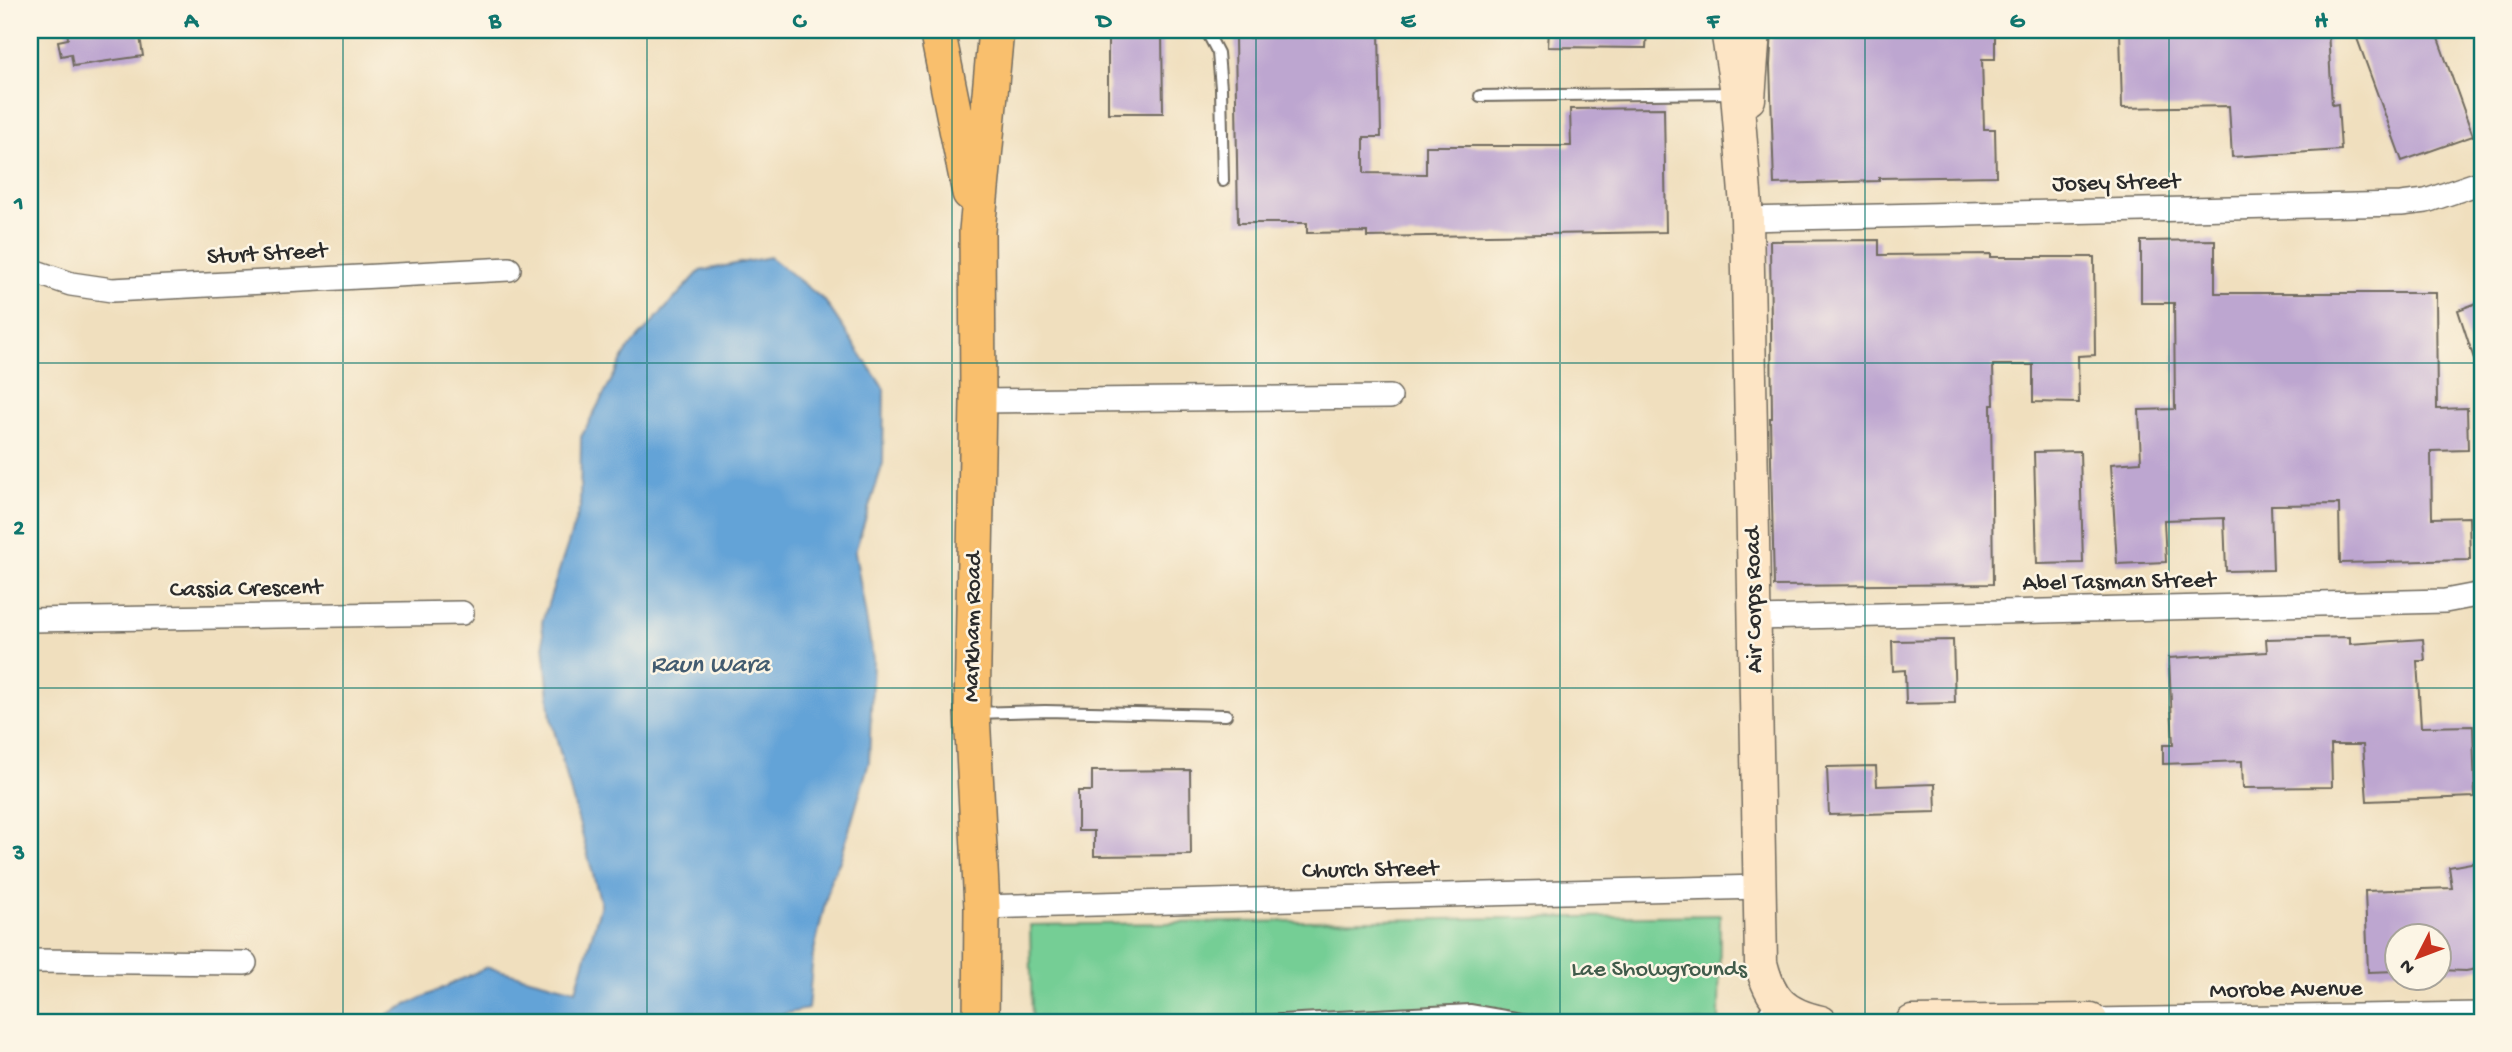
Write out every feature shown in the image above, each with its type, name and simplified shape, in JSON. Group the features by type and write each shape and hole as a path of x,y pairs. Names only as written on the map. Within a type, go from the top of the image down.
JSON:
{"main road":[{"name":"Markham Road","path":"937,30 977,231"},
{"name":"Markham Road","path":"981,1022 982,907 972,713 978,401 977,231 996,30"}],"street":[{"name":"Air Corps Road","path":"1727,30 1737,93 1747,219 1760,963 1766,984 1766,1009 1787,1010 1802,1018 1821,1022"},
{"name":"Air Corps Road","path":"1742,145 1752,79 1754,30"},
{"name":"Josey Street","path":"1747,219 2401,204 2426,201 2482,182"},
{"name":"Sturt Street","path":"30,270 71,284 112,290 509,269"},
{"path":"978,401 1390,397"},
{"name":"Abel Tasman Street","path":"1756,618 2445,601 2482,594"},
{"name":"Cassia Crescent","path":"30,620 462,613"},
{"name":"Church Street","path":"982,907 1760,887"},
{"path":"30,961 245,963"},
{"name":"Morobe Avenue","path":"2091,1021 2482,1014"},
{"path":"1912,1022 2091,1021"}],"lane":[{"path":"1206,30 1218,53 1223,181"},
{"path":"1480,96 1737,93"},
{"path":"972,713 1045,711 1226,715"},
{"path":"1243,1022 1470,1010 1539,1022"}],"green space":[{"name":"Lae Showgrounds","path":"1720,915 1719,1022 1032,1022 1030,925"}],"water":[{"name":"Raun Wara","path":"770,257 825,301 884,389 883,463 855,552 873,659 869,762 840,861 831,878 813,955 808,1009 745,1022 386,1022 388,1014 487,967 576,990 601,904 551,719 542,622 580,507 581,437 628,349 700,271"}],"building":[{"path":"67,30 139,30 143,56 73,66 71,54 61,56 58,41 68,39"},
{"path":"1108,30 1162,30 1163,113 1108,113"},
{"path":"1304,30 1379,30 1381,137 1364,137 1364,173 1426,174 1426,146 1571,146 1570,109 1664,108 1666,232 1367,237 1367,232 1307,233 1307,223 1238,223 1235,38 1304,37"},
{"path":"1549,30 1647,30 1646,48 1548,47"},
{"path":"1772,30 1995,30 1995,59 1982,59 1984,129 1995,129 1996,176 1879,178 1879,181 1774,184 1770,65"},
{"path":"2120,30 2328,30 2332,105 2338,104 2341,150 2232,157 2229,106 2122,108"},
{"path":"2354,30 2435,30 2473,136 2402,161"},
{"path":"1879,240 1879,255 2094,257 2095,355 2078,356 2079,403 2033,402 2033,365 1993,365 1993,584 1774,586 1770,241"},
{"path":"2215,240 2215,293 2436,293 2437,409 2467,408 2468,450 2431,451 2432,518 2469,517 2470,560 2340,563 2339,504 2271,505 2273,570 2226,571 2224,518 2164,520 2166,562 2117,564 2111,464 2141,462 2139,410 2175,409 2174,303 2141,303 2141,241"},
{"path":"2482,301 2482,374 2479,374 2458,310"},
{"path":"2080,451 2083,563 2037,564 2034,452"},
{"path":"2350,637 2350,644 2423,639 2425,661 2417,661 2421,727 2473,726 2475,797 2367,801 2363,745 2331,745 2332,787 2243,788 2242,761 2163,764 2163,745 2173,745 2169,658 2267,652 2266,639"},
{"path":"1953,640 1955,703 1906,704 1905,670 1893,671 1892,641"},
{"path":"1876,766 1877,786 1935,784 1936,812 1829,815 1827,767"},
{"path":"1190,770 1191,855 1094,856 1094,831 1078,831 1078,791 1092,791 1092,771"},
{"path":"2482,861 2482,968 2452,970 2452,922 2382,922 2382,972 2368,972 2365,891 2452,888 2449,867"}]}
